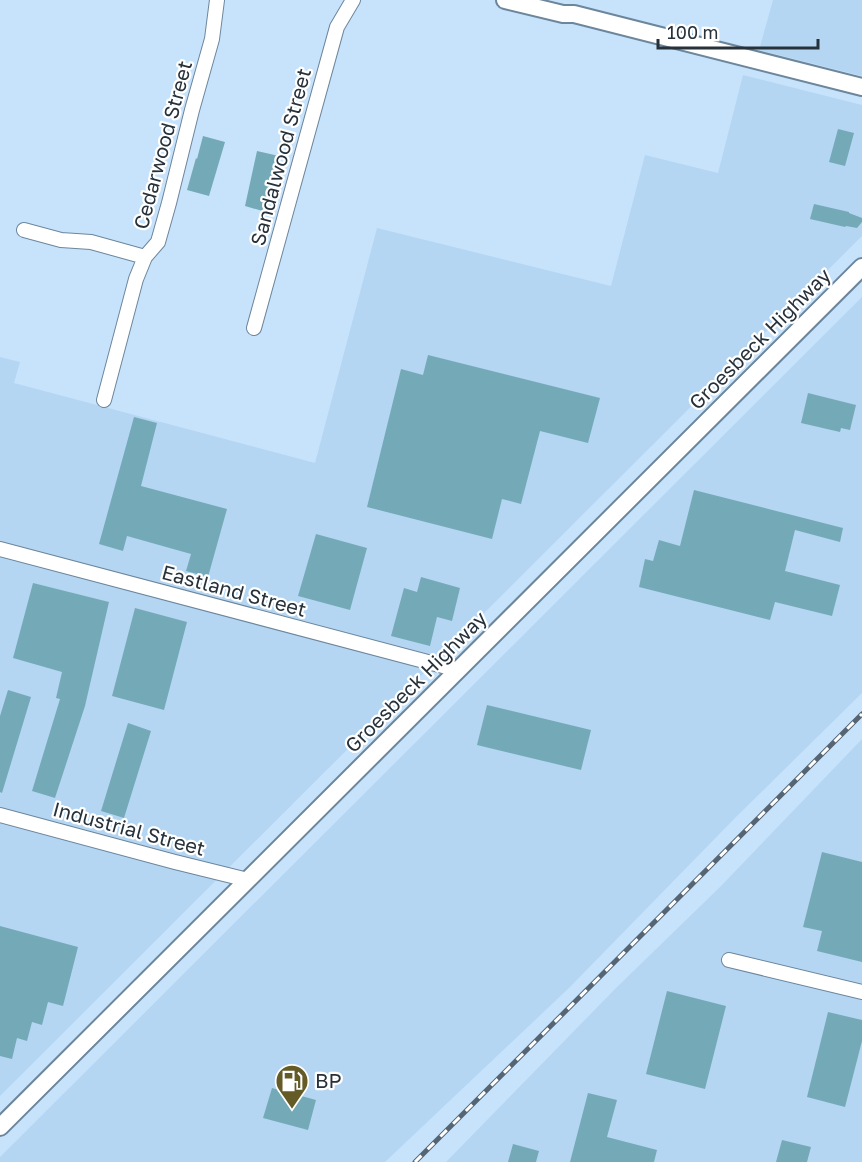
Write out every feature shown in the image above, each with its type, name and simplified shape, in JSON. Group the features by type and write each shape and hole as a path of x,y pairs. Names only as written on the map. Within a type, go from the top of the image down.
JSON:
{"main road":[{"path":"505,0 563,14 574,14 862,87"},
{"name":"Groesbeck Highway","path":"0,1127 862,267"}],"street":[{"name":"Cedarwood Street","path":"104,400 136,279 145,257 158,242 212,39 217,0"},
{"name":"Sandalwood Street","path":"254,328 337,27 353,0"},
{"path":"24,230 61,240 91,242 145,257"},
{"name":"Eastland Street","path":"0,549 458,670"},
{"name":"Industrial Street","path":"0,815 248,880"},
{"path":"729,960 862,992"}],"shaded area":[{"path":"773,0 862,0 862,76 759,50"},
{"path":"743,75 862,105 862,236 0,1096 0,357 20,362 14,383 315,463 377,228 611,286 645,155 718,173"},
{"path":"862,297 862,693 736,817 569,988 385,1162 0,1162 0,1157"},
{"path":"862,739 862,1162 446,1162 615,989 721,886"}],"building":[{"path":"838,129 854,133 845,166 829,162"},
{"path":"203,136 225,142 209,196 187,190"},
{"path":"257,151 279,156 266,212 245,206"},
{"path":"814,204 849,212 862,218 862,222 857,228 810,219"},
{"path":"428,355 600,398 588,443 540,431 521,504 502,499 492,539 367,507 401,369 423,375"},
{"path":"808,393 856,405 850,430 841,428 840,432 801,423"},
{"path":"134,417 157,423 141,486 227,509 208,577 186,571 191,554 127,536 123,551 99,544"},
{"path":"694,490 843,528 840,542 795,530 785,571 840,585 832,616 775,602 770,620 639,587 645,559 653,561 659,540 680,546"},
{"path":"316,534 367,548 350,610 298,596"},
{"path":"421,577 460,588 452,621 437,617 430,646 391,636 404,588 417,592"},
{"path":"33,583 109,602 85,706 55,798 32,791 60,699 56,698 62,672 13,658"},
{"path":"135,608 187,622 164,710 112,696"},
{"path":"8,690 31,697 2,793 0,792 0,716"},
{"path":"487,705 591,730 581,770 477,745"},
{"path":"128,723 151,731 124,818 101,811"},
{"path":"822,852 862,862 862,962 817,951 822,931 803,927"},
{"path":"0,926 78,947 63,1006 48,1002 42,1025 32,1022 27,1041 17,1038 12,1059 0,1056"},
{"path":"667,991 726,1006 705,1089 646,1074"},
{"path":"828,1012 862,1020 862,1041 845,1107 807,1097"},
{"path":"272,1088 316,1100 308,1130 263,1118"},
{"path":"588,1093 617,1100 607,1137 657,1150 654,1162 570,1162"},
{"path":"782,1140 811,1147 807,1162 776,1162"},
{"path":"513,1144 539,1151 536,1162 508,1162"}],"railway":[{"path":"415,1162 862,714"}],"place":[{"name":"BP","path":"292,1110"}]}
